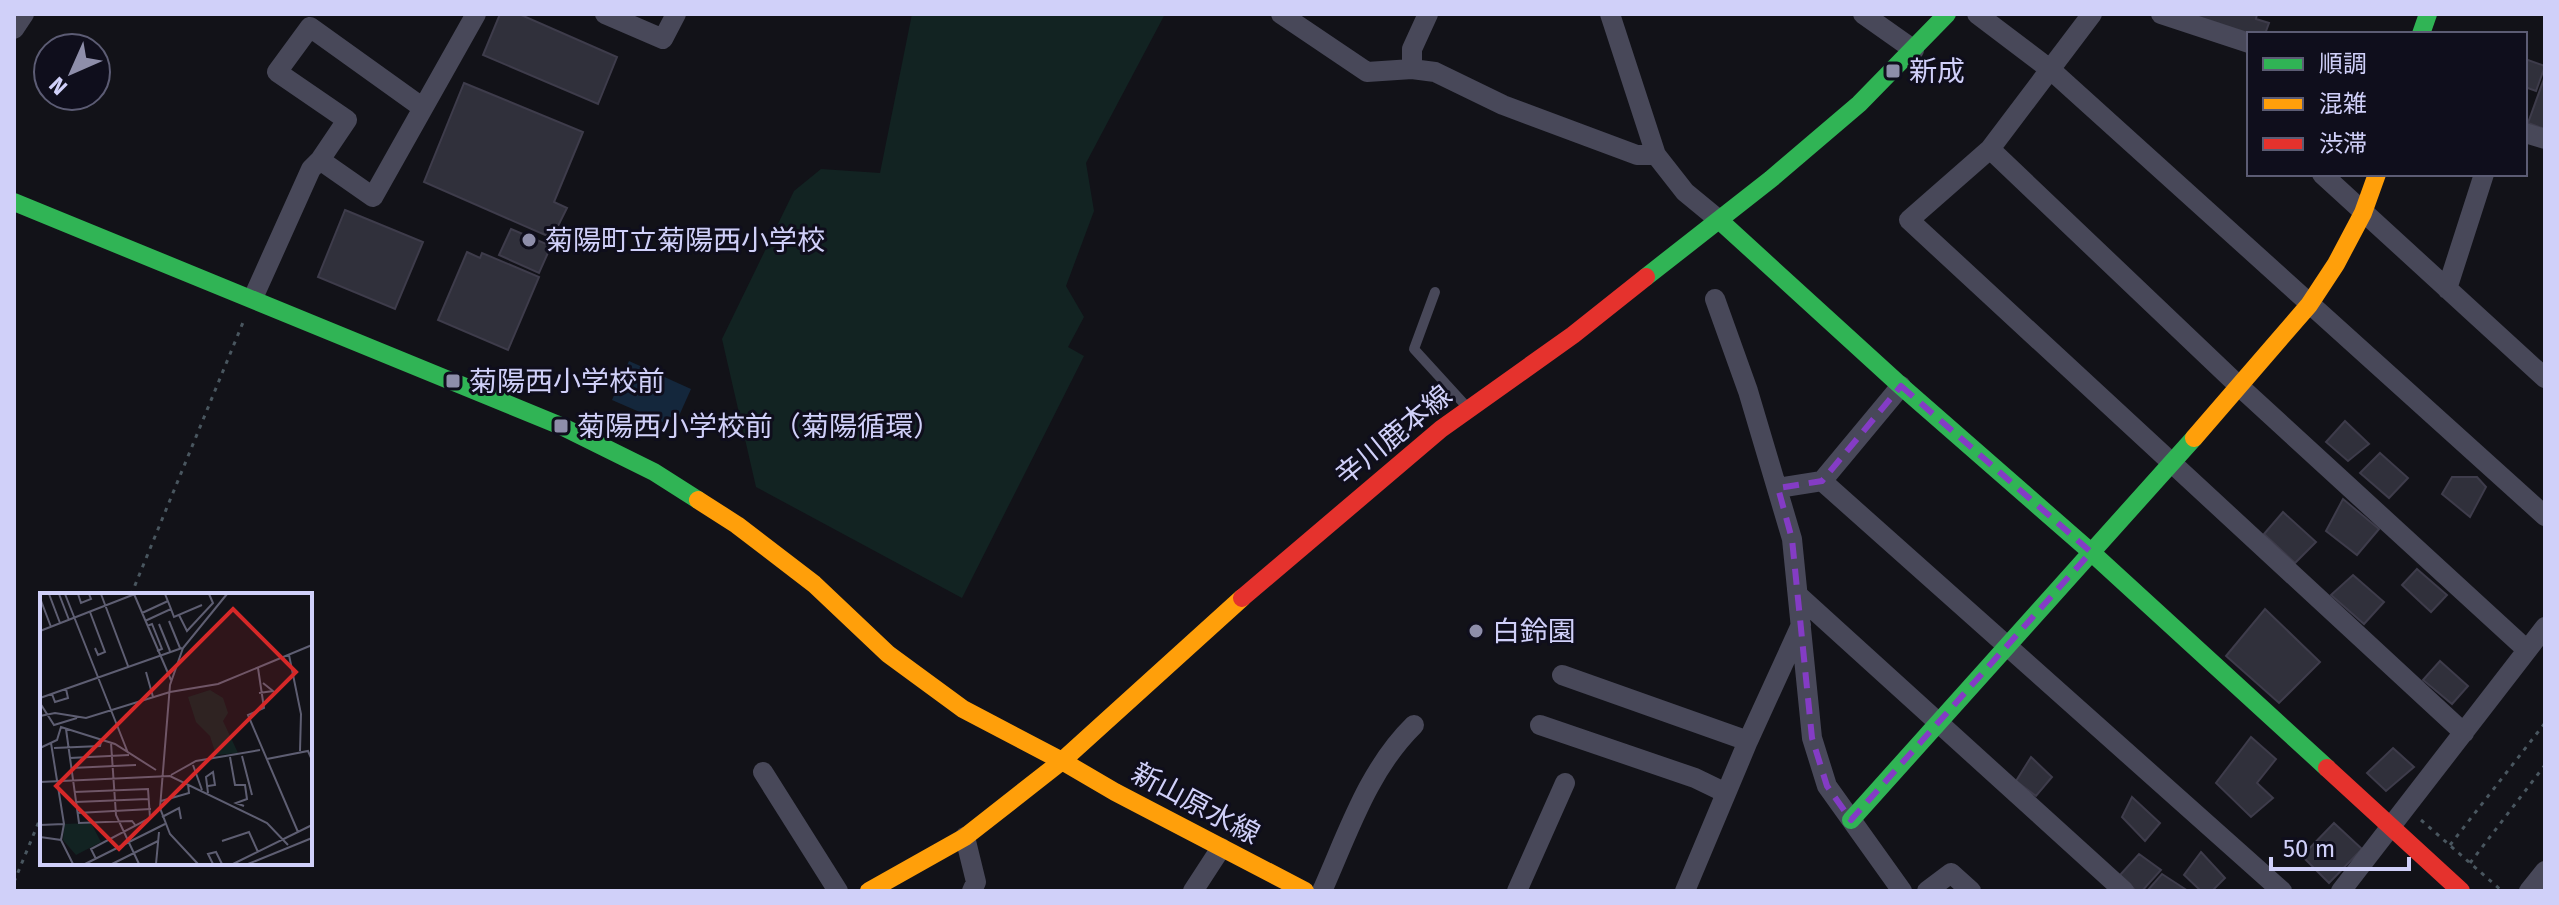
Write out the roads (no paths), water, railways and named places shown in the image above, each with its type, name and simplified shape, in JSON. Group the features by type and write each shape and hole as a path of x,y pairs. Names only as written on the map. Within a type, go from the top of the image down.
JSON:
{"street":[{"path":"14,29 24,14"},
{"path":"320,160 373,197 476,14"},
{"path":"605,14 663,39 676,14"},
{"path":"1281,14 1367,72 1412,69 1435,72 1503,105 1637,155 1656,155"},
{"path":"1412,69 1412,49 1428,14"},
{"path":"1610,14 1656,155 1685,192 2091,552 2461,891"},
{"path":"1863,14 1914,50"},
{"name":"辛川鹿本線","path":"869,891 965,837 1062,761 1244,597 1429,439 1573,335 1771,179 1848,113 1947,14"},
{"path":"1977,14 2051,70 2545,516"},
{"path":"2092,14 1990,149 1909,220 2464,733"},
{"path":"2161,14 2247,42"},
{"path":"253,298 311,169 347,120 277,72 310,27 423,108"},
{"path":"1990,149 2239,386 2527,650"},
{"path":"2324,176 2545,378"},
{"path":"1851,820 2172,464 2309,305 2336,264 2363,213 2376,176"},
{"path":"2447,289 2483,176"},
{"name":"新山原水線","path":"14,202 561,426 654,472 737,525 814,584 888,654 963,709 1305,891"},
{"path":"1715,299 1748,391 1792,539 1812,738 1827,786 1902,891"},
{"path":"1778,488 1822,481 1901,386"},
{"path":"1822,481 2282,891"},
{"path":"1800,597 2124,891"},
{"path":"1685,891 1801,625"},
{"path":"2341,891 2545,627"},
{"path":"1562,675 1748,741"},
{"path":"1322,891 1368,785 1396,743 1414,725"},
{"path":"1540,725 1695,778 1726,793"},
{"path":"763,772 838,891"},
{"path":"1517,891 1565,783"},
{"path":"965,837 976,882 972,891"},
{"path":"1193,891 1221,848"},
{"path":"2529,891 2545,871"},
{"path":"1927,891 1951,873 1971,891"}],"lane":[{"path":"1435,292 1414,349 1468,408"}],"water":[{"path":"629,361 691,389 674,427 612,400"}],"place":[{"name":"新成","path":"1893,71"},
{"name":"菊陽町立菊陽西小学校","path":"529,240"},
{"name":"菊陽西小学校前","path":"453,381"},
{"name":"菊陽西小学校前（菊陽循環）","path":"561,426"},
{"name":"白鈴園","path":"1476,631"}]}
